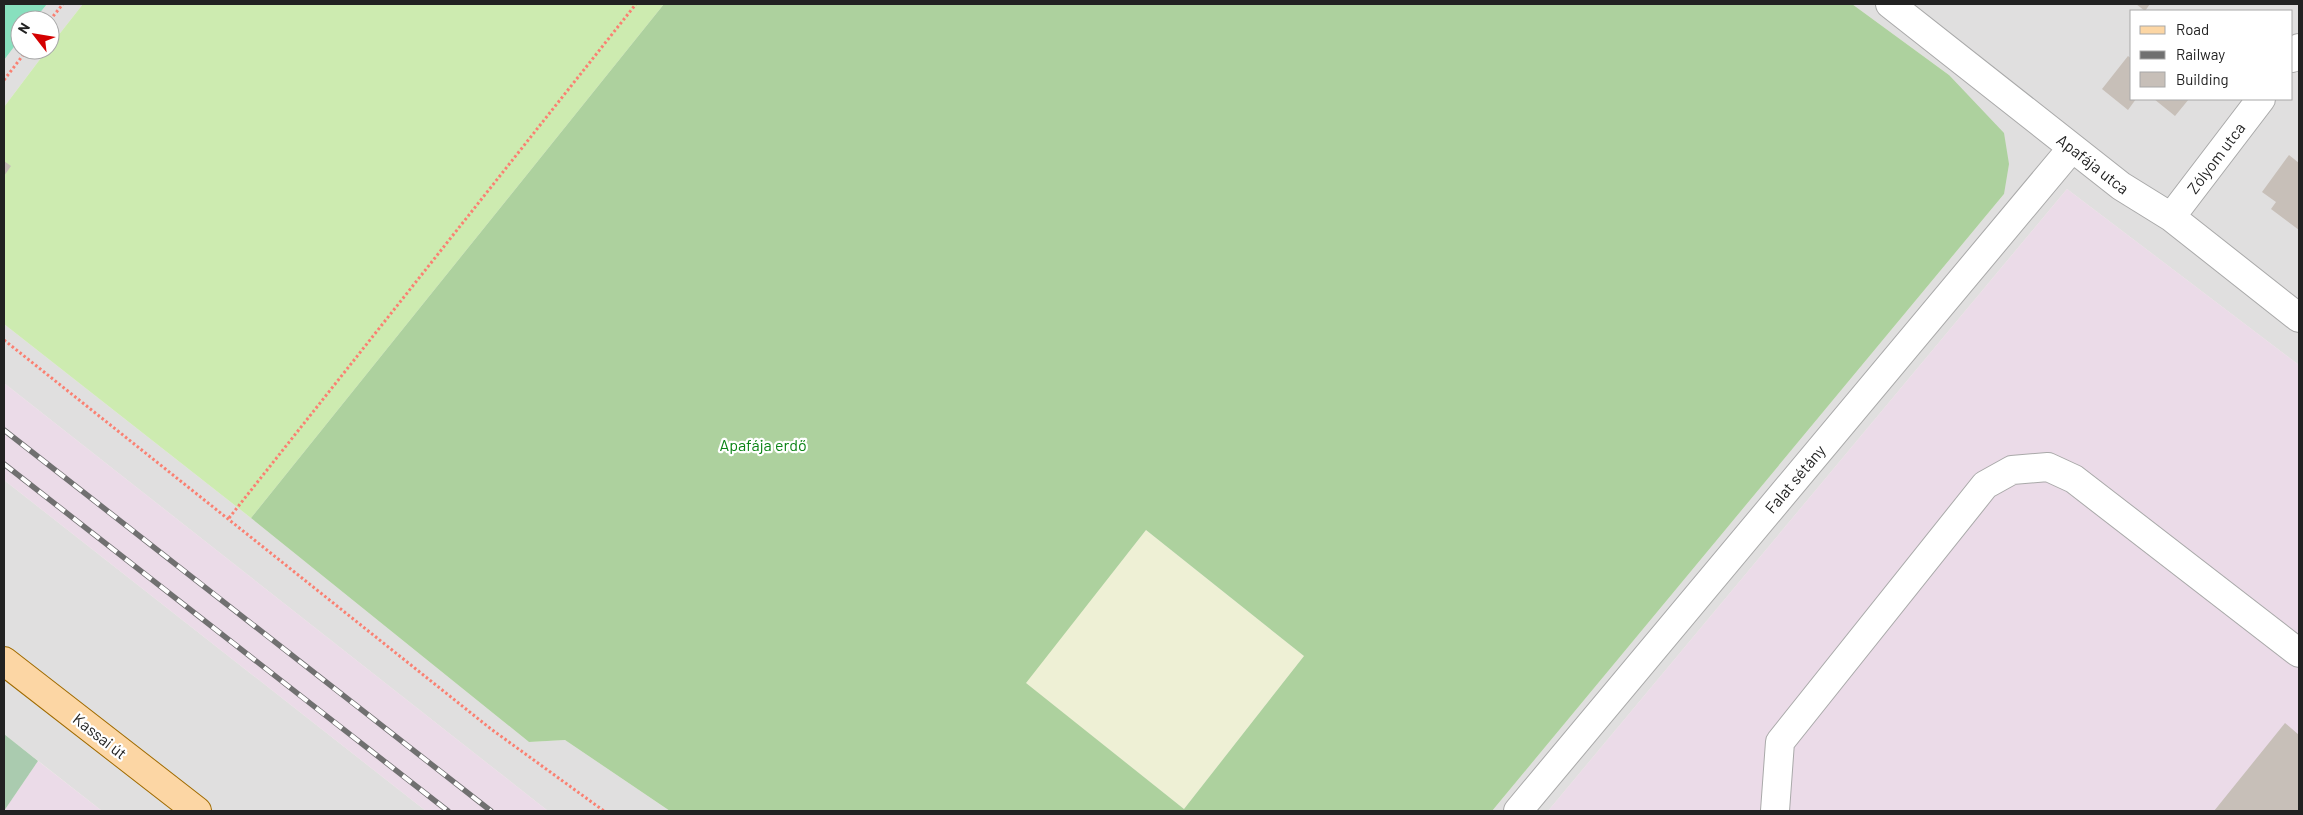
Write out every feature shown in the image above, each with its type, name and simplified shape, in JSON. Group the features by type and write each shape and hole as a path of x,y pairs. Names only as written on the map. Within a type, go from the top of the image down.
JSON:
{"main road":[{"name":"Kassai út","path":"4,661 196,811"}],"street":[{"name":"Apafája utca","path":"1890,4 2121,186 2170,217 2299,318"},
{"name":"Zólyom utca","path":"2170,217 2260,100"},
{"name":"Falat sétány","path":"1518,811 2072,148"},
{"path":"1775,811 1780,742 1985,485 2012,470 2048,467 2074,480 2299,653"}],"path":[{"path":"229,518 636,4"},
{"path":"4,80 19,60"},
{"path":"4,340 491,729 604,811"}],"shaded area":[{"path":"47,4 83,4 60,33 60,10 42,10"},
{"path":"1852,4 2299,4 2299,365 2067,189 1548,811 1492,811 2004,194 1949,75"},
{"path":"10,52 10,60 39,60 4,107 4,60"},
{"path":"2067,189 2299,365 2299,811 1548,811"},
{"path":"4,324 251,518 529,742 565,740 670,811 548,811 4,383"},
{"path":"4,383 548,811 426,811 4,480"},
{"path":"4,480 426,811 102,811 4,734"},
{"path":"38,761 102,811 4,811"}],"green space":[{"path":"4,4 47,4 42,10 10,10 10,52 4,60"},
{"path":"83,4 664,4 251,518 4,324 4,107 39,60 60,60 60,33"},
{"name":"Apafája erdő","path":"664,4 1852,4 1949,75 2004,133 2009,164 2004,194 1492,811 670,811 565,740 529,742 251,518","holes":["1146,530 1304,656 1184,809 1026,683"]},
{"path":"1146,530 1304,656 1184,809 1025,683"},
{"path":"4,734 38,761 4,811"}],"building":[{"path":"2136,4 2150,4 2144,10"},
{"path":"2128,56 2130,58 2130,100 2135,100 2128,110 2102,89"},
{"path":"2155,100 2188,100 2175,116"},
{"path":"2289,155 2299,163 2299,230 2271,209 2276,202 2262,192"},
{"path":"4,161 11,166 4,176"},
{"path":"2285,723 2299,735 2299,811 2214,811"}],"railway":[{"path":"4,430 491,811"},
{"path":"4,464 448,811"}]}
